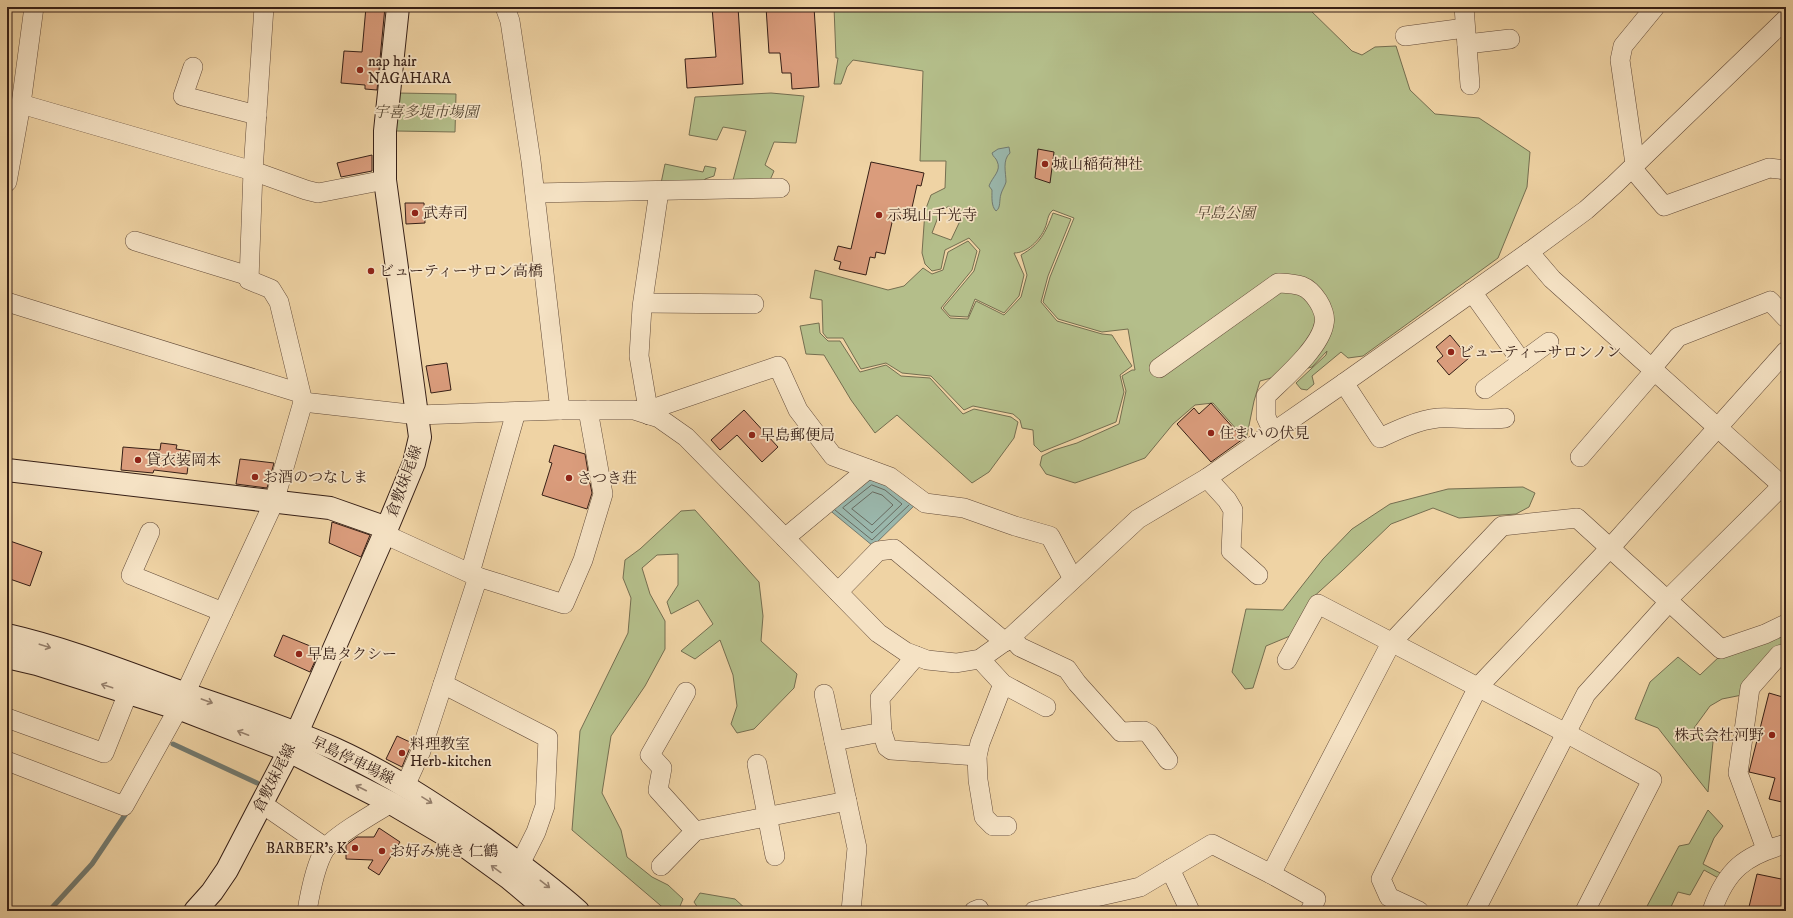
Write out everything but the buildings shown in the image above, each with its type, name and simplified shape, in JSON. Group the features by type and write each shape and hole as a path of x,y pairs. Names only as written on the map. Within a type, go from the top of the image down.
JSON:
{"main road":[{"name":"倉敷妹尾線","path":"195,911 212,892 227,870 292,742 414,463 420,436 418,415 385,180 385,132 398,7"},
{"path":"7,470 330,508 385,531"},
{"name":"早島停車場線","path":"7,636 32,642 111,667 182,701 292,742 335,749 405,786 451,815 520,864 578,911"},
{"name":"早島停車場線","path":"7,657 37,664 128,693 182,701"},
{"name":"早島停車場線","path":"292,742 469,849 509,878 548,911"}],"street":[{"path":"7,182 21,104 34,7"},
{"path":"7,761 124,806 182,701 274,502 302,398 279,302 271,289 249,280 253,171 264,7"},
{"path":"505,7 510,21 535,193 560,410"},
{"path":"1464,7 1470,85"},
{"path":"1655,7 1623,46 1620,60 1633,166 1664,206 1769,168 1786,170"},
{"path":"7,302 302,398 418,415 560,410 634,410 649,413 686,437 878,633 906,652 916,656 927,660 956,663 980,659 1008,639 1138,519 1207,478 1344,383 1586,210 1786,20"},
{"path":"1405,36 1466,36 1510,39"},
{"path":"193,67 183,96 257,115"},
{"path":"21,104 253,171 318,193 385,180"},
{"path":"535,193 780,188"},
{"path":"649,413 639,356 643,302 659,191"},
{"path":"135,241 249,276"},
{"path":"1474,911 1586,694 1668,601 1784,487 1552,279 1529,252"},
{"path":"1159,368 1278,283 1297,284 1312,291 1323,308 1325,324 1314,346 1266,396 1266,416 1273,432"},
{"path":"1472,292 1522,362"},
{"path":"1580,457 1678,337 1770,301 1786,318"},
{"path":"643,302 754,304"},
{"path":"1484,390 1549,342"},
{"path":"1419,911 1389,897 1381,879 1478,687 1610,548 1786,352"},
{"path":"649,413 778,366 798,410 833,456 890,477 925,502 964,508 1014,526 1050,536 1074,579"},
{"path":"1344,383 1380,438 1407,426 1436,418 1486,420 1505,418"},
{"path":"385,531 474,575 564,604 583,560 603,494 588,410"},
{"path":"405,786 421,751 443,684 474,575 516,412"},
{"path":"785,538 868,469"},
{"path":"1207,478 1227,500 1233,510 1231,552 1258,576"},
{"path":"1271,874 1391,643 1502,526 1577,518 1721,649 1765,634 1786,624"},
{"path":"150,532 131,574 223,612"},
{"path":"838,592 878,551 894,549 1008,639 1020,647 1067,669 1077,683 1121,732 1144,731 1149,734 1168,760"},
{"path":"1287,660 1318,604 1566,733 1652,780 1585,911"},
{"path":"1766,849 1738,773 1750,688 1779,655 1786,653"},
{"path":"916,656 880,698 882,732 887,746 891,750 977,756"},
{"path":"980,659 1003,684 1046,707"},
{"path":"443,684 548,738 545,806 536,832 520,864"},
{"path":"1003,684 980,743 977,756 978,780 984,817 993,826 1008,826"},
{"path":"686,692 650,755 662,768 658,790 695,831"},
{"path":"7,718 104,753 128,693"},
{"path":"824,694 857,848 851,911"},
{"path":"834,741 882,732"},
{"path":"757,764 775,856"},
{"path":"661,866 695,831 847,801"},
{"path":"261,803 326,848"},
{"path":"307,911 311,887 326,848 348,830 391,803"},
{"path":"1034,911 1140,888 1212,844 1316,899 1310,911"},
{"path":"1712,911 1718,895 1730,874 1747,859 1766,849 1786,844"},
{"path":"1170,869 1190,911"},
{"path":"974,911 979,911"}],"green space":[{"name":"早島公園","path":"834,7 1307,7 1352,51 1362,55 1375,47 1396,46 1410,90 1435,114 1479,118 1530,152 1527,187 1498,258 1363,356 1348,358 1341,352 1312,376 1314,384 1307,390 1301,389 1296,383 1326,355 1327,351 1312,367 1260,381 1254,401 1246,440 1213,403 1195,405 1173,424 1145,458 1075,483 1046,474 1040,465 1042,456 1054,450 1077,443 1119,424 1126,391 1122,376 1132,370 1135,370 1128,329 1102,332 1058,319 1043,302 1050,277 1074,218 1053,210 1049,216 1043,233 1036,241 1024,251 1014,253 1024,275 1019,296 1004,313 975,299 968,317 950,316 943,308 974,271 980,250 969,238 945,250 941,269 932,271 925,264 922,253 925,211 931,195 945,188 946,161 920,161 923,71 853,60 847,67 841,84 834,84 838,58 836,58","holes":["949,206 960,221 951,240 932,233 940,212"]},
{"name":"宇喜多堤市場園","path":"397,93 456,94 455,132 396,131"},
{"path":"771,93 804,96 796,143 774,142 765,165 774,171 767,187 732,184 746,131 723,127 717,140 689,135 695,97"},
{"path":"665,164 703,172 705,166 716,168 714,176 705,179 703,187 660,188"},
{"path":"1053,213 1071,219 1048,276 1041,302 1057,321 1102,334 1112,335 1132,366 1120,375 1124,392 1116,422 1041,452 1034,445 1033,430 1022,428 1020,420 1013,414 973,406 964,410 931,376 902,373 886,363 861,369 843,338 827,338 823,333 822,300 810,298 815,270 888,290 904,286 923,268 932,274 943,270 948,252 968,241 977,251 972,270 941,308 950,318 968,319 976,301 1004,315 1021,297 1027,275 1021,255 1033,247 1041,238"},
{"path":"819,323 820,333 828,341 840,341 860,372 886,365 901,376 930,378 963,414 974,409 1011,417 1018,422 1014,438 989,472 972,483 897,415 875,433 851,400 824,355 806,354 800,326"},
{"path":"1523,487 1535,493 1529,507 1516,514 1459,518 1433,508 1391,524 1310,600 1290,636 1266,646 1253,688 1245,689 1232,672 1246,609 1283,610 1323,559 1352,529 1390,504 1448,489"},
{"path":"695,510 759,582 763,616 761,641 797,674 794,688 754,729 737,733 731,724 737,706 733,675 720,640 695,659 681,651 713,624 698,600 671,614 667,602 678,585 678,554 657,555 642,568 650,594 665,621 665,649 645,686 611,736 602,793 621,830 627,857 652,877 668,885 683,899 678,911 667,911 572,830 580,731 628,633 631,598 623,578 625,560 640,549 681,511"},
{"path":"1786,630 1786,646 1742,695 1722,699 1710,706 1694,728 1713,742 1708,792 1658,728 1635,719 1650,682 1678,657 1700,675 1721,655"},
{"path":"1708,810 1723,826 1714,838 1703,864 1724,875 1722,880 1704,870 1690,895 1678,892 1669,911 1645,910 1679,846 1689,844"},
{"path":"700,893 735,899 748,911 700,911 694,902"}],"water":[{"path":"1009,147 1010,153 1005,163 1006,182 1001,194 999,208 996,211 993,204 992,190 989,186 998,168 997,160 992,153 998,149"},
{"path":"870,475 917,503 873,546 827,508"}],"waterway":[{"path":"7,125 10,113"},
{"path":"173,744 257,783"},
{"path":"49,911 92,864 125,815"}],"place":[{"name":"nap hair NAGAHARA","path":"360,70"},
{"name":"城山稲荷神社","path":"1045,164"},
{"name":"武寿司","path":"415,213"},
{"name":"示現山千光寺","path":"879,215"},
{"name":"ビューティーサロン高橋","path":"371,271"},
{"name":"ビューティーサロンノン","path":"1451,352"},
{"name":"住まいの伏見","path":"1211,433"},
{"name":"早島郵便局","path":"752,435"},
{"name":"貸衣装岡本","path":"138,460"},
{"name":"お酒のつなしま","path":"255,477"},
{"name":"さつき荘","path":"569,478"},
{"name":"早島タクシー","path":"299,654"},
{"name":"株式会社河野","path":"1772,735"},
{"name":"料理教室 Herb-kitchen","path":"402,753"},
{"name":"BARBER's K","path":"355,848"},
{"name":"お好み焼き 仁鶴","path":"382,851"}]}
